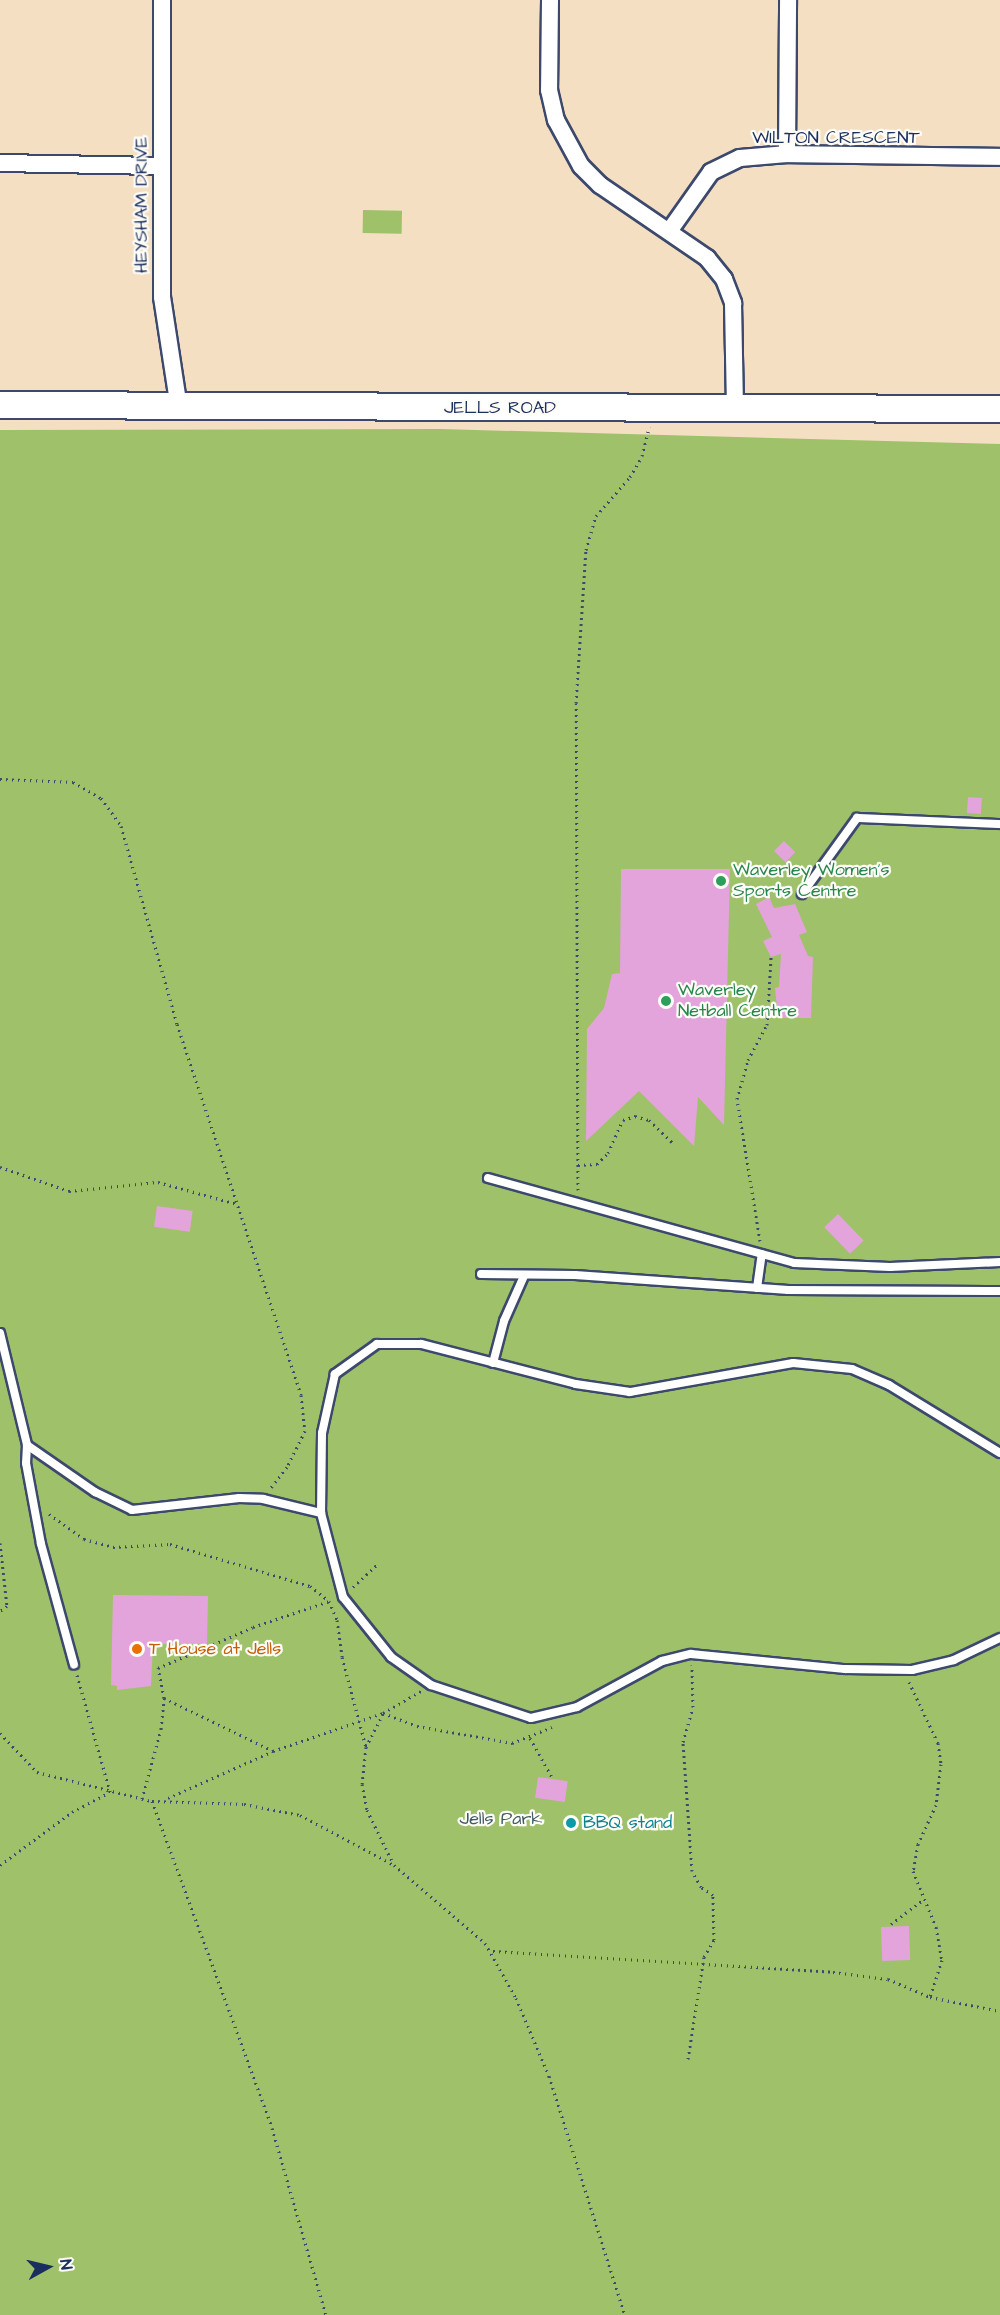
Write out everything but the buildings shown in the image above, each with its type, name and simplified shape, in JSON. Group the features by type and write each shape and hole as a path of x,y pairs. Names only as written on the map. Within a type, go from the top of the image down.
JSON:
{"main road":[{"name":"JELLS ROAD","path":"0,405 179,408 735,407 1000,410"}],"street":[{"name":"HEYSHAM DRIVE","path":"162,0 162,297 179,408"},
{"path":"550,0 549,90 556,120 567,145 600,185 670,230 707,258 724,279 733,303 735,407"},
{"path":"787,154 788,0"},
{"name":"WILTON CRESCENT","path":"670,230 711,172 740,158 787,154 1000,157"},
{"path":"0,163 161,166"}],"lane":[{"path":"802,894 857,818 1000,824"},
{"path":"488,1178 794,1263 890,1267 1000,1262"},
{"path":"758,1288 762,1254"},
{"path":"481,1274 574,1275 758,1288 1000,1291"},
{"path":"493,1363 504,1321 524,1276"},
{"path":"0,1333 27,1445 33,1499 74,1665"},
{"path":"1000,1453 889,1385 852,1369 793,1363 630,1392 576,1384 422,1344 377,1344 335,1374 322,1433 321,1513 343,1597 391,1657 431,1685 531,1718 577,1707 662,1661 691,1654 845,1669 912,1670 954,1660 1000,1638"},
{"path":"27,1445 94,1492 132,1510 263,1499 321,1513"}],"path":[{"path":"578,1202 576,703 586,550 596,516 630,477 642,456 650,407"},
{"path":"0,778 73,782 101,798 121,826 177,1024 301,1395 305,1431 287,1467 263,1499"},
{"path":"762,1254 737,1099 748,1060 768,1025 771,957"},
{"path":"578,1165 597,1164 608,1153 623,1120 635,1116 649,1120 673,1143"},
{"path":"0,1167 69,1191 158,1182 237,1204"},
{"path":"33,1499 57,1522 84,1539 113,1547 170,1544 310,1586 329,1601 337,1620 342,1657 366,1747"},
{"path":"0,1543 7,1605 0,1611"},
{"path":"142,1798 161,1729 164,1698 158,1668 253,1627 343,1597 378,1564"},
{"path":"688,2059 705,1963 714,1940 713,1895 701,1887 692,1871 683,1742 693,1707 691,1654"},
{"path":"74,1665 110,1792"},
{"path":"912,1670 909,1684 938,1743 941,1764 936,1804 918,1844 913,1871 922,1901 936,1927 942,1960 930,1997"},
{"path":"166,1799 273,1751 383,1713 431,1685"},
{"path":"164,1698 273,1751"},
{"path":"383,1713 417,1726 512,1743 543,1734 577,1707"},
{"path":"383,1713 366,1747 362,1784 367,1810 394,1865"},
{"path":"0,1733 37,1772 110,1792 152,1801 166,1799 244,1804 300,1815 394,1865 493,1951 549,2076 625,2315"},
{"path":"530,1738 553,1779"},
{"path":"0,1865 72,1812 110,1792"},
{"path":"152,1801 272,2128 326,2315"},
{"path":"891,1924 922,1901"},
{"path":"493,1951 705,1963 888,1979 930,1997 1000,2011"}],"green space":[{"path":"363,210 402,211 402,234 363,233"},
{"name":"Jells Park","path":"440,429 1000,444 1000,2315 0,2315 0,430"}],"place":[{"name":"Waverley Women's Sports Centre","path":"721,881"},
{"name":"Waverley Netball Centre","path":"666,1001"},
{"name":"T House at Jells","path":"137,1649"},
{"name":"BBQ stand","path":"571,1823"}]}
